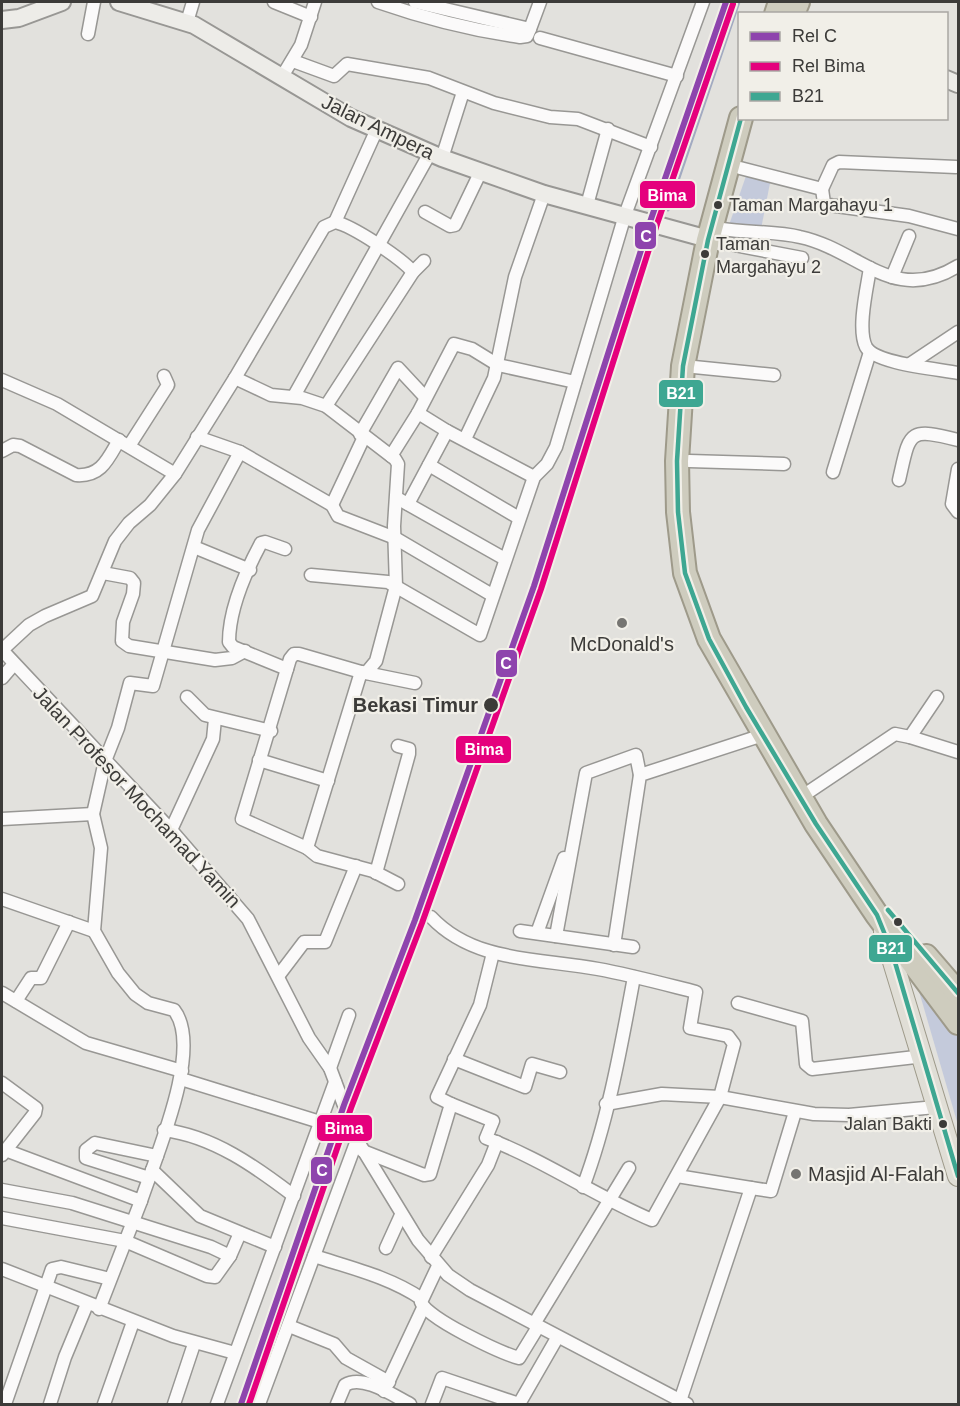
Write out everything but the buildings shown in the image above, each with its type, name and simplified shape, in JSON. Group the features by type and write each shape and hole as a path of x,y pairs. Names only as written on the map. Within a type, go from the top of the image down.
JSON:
{"highway":[{"path":"741,120 694,367 689,461 692,544 700,584 714,637 882,912 958,993"},
{"path":"753,120 717,237 684,357 677,461 678,512 685,573 763,735 816,824 882,912 958,1023"}],"main road":[{"path":"882,912 924,1056 936,1107 958,1176"}],"street":[{"path":"2,20 19,18 53,2"},
{"path":"88,34 94,2"},
{"name":"Jalan Ampera","path":"119,2 187,22 283,75 351,118 436,155 544,194 717,237"},
{"path":"187,22 193,2"},
{"path":"274,2 311,17"},
{"path":"283,75 293,61 315,2"},
{"path":"378,2 474,30 520,37 535,33"},
{"path":"415,2 535,33 677,76"},
{"path":"535,33 540,2"},
{"path":"311,575 388,582 480,635 534,477 547,465 556,447 625,215 703,2"},
{"path":"293,61 334,76 347,64 429,78 494,103 550,117 578,119 651,147"},
{"path":"294,396 377,244 436,155 463,92"},
{"path":"335,222 376,129"},
{"path":"587,205 608,129"},
{"path":"956,167 839,162 833,165 822,189 824,203 830,205 909,216 958,229"},
{"path":"740,168 822,189"},
{"path":"425,212 450,226 455,225 480,172"},
{"path":"465,439 498,365 515,277 544,194"},
{"path":"2,650 29,625 92,596 115,541 129,523 150,505 175,474 324,227 335,222 346,225 377,244 413,272"},
{"path":"892,277 909,236"},
{"path":"717,237 802,258"},
{"path":"717,237 800,237 830,247 892,277 918,282 928,280 958,266"},
{"path":"326,406 413,272 424,261"},
{"path":"833,472 870,352 864,335 863,312 870,268"},
{"path":"910,364 958,332"},
{"path":"391,456 418,413 454,344 472,349 498,365 575,382"},
{"path":"870,352 882,358 958,373"},
{"path":"694,367 774,375"},
{"path":"332,505 362,436 398,368 425,398"},
{"path":"2,451 13,445 20,446 76,475 85,476 103,467 124,443 168,385 164,376"},
{"path":"235,378 271,395 294,396 326,406 362,436 391,456 398,464 402,501 395,538 396,586 376,661 364,672 307,848"},
{"path":"2,380 57,404 175,474"},
{"path":"418,413 534,477"},
{"path":"402,501 429,465 447,431"},
{"path":"899,480 907,446 912,436 932,433 958,440"},
{"path":"197,437 240,452 332,505 338,516 395,538 492,596"},
{"path":"99,1309 157,1156 182,1075 183,1039 178,1015 174,1010 148,1003 135,994 118,973 94,931 101,848 93,814 105,761 118,728 130,682 153,686 206,513 240,452"},
{"path":"689,461 784,464"},
{"path":"429,465 519,518"},
{"path":"958,469 952,504 958,512"},
{"path":"402,501 505,559"},
{"path":"285,549 265,542 261,543 250,570 241,582 229,632 230,645 287,669"},
{"path":"194,547 250,570"},
{"path":"103,573 130,578 134,583 133,594 123,621 122,641 141,650 162,651 215,660 232,658 245,651"},
{"name":"Jalan Profesor Mochamad Yamin","path":"2,650 171,830 248,919 279,975 309,1038 330,1068 360,1146 401,1215 435,1261 470,1290 684,1403"},
{"path":"398,884 356,866 317,856 307,848 242,819 259,760 271,731 287,669 294,654 415,683"},
{"path":"2,678 14,664"},
{"path":"187,697 200,713 215,719 271,731"},
{"path":"910,737 937,697"},
{"path":"171,830 211,746 215,719"},
{"path":"810,791 895,734 958,752"},
{"path":"640,775 763,735"},
{"path":"376,873 409,754 409,749 398,746"},
{"path":"556,936 586,773 636,755 640,775 614,945"},
{"path":"259,760 328,781"},
{"path":"2,819 93,814"},
{"path":"537,933 577,823"},
{"path":"279,975 304,942 325,942 356,866"},
{"path":"2,899 94,931"},
{"path":"432,917 443,930 461,942 493,953 565,963 696,992 690,1028 728,1036 734,1044 720,1097 652,1220 610,1202 543,1163 486,1138 493,1121 437,1097 480,1005 493,953"},
{"path":"16,1001 31,978 41,978 69,922"},
{"path":"520,931 633,947"},
{"path":"583,1187 595,1155 624,1034 634,977"},
{"path":"2,993 92,1046 320,1122"},
{"path":"738,1003 802,1022 806,1064 812,1069 924,1056"},
{"path":"330,1068 349,1015"},
{"path":"453,1059 525,1087 532,1064 560,1072"},
{"path":"217,1404 335,1082"},
{"path":"2,1083 36,1108 35,1113 3,1153 141,1200"},
{"path":"606,1104 662,1094 720,1097 795,1112 849,1115 936,1107"},
{"path":"259,1404 314,1256 360,1146 424,1175 429,1174 451,1104"},
{"path":"677,1176 771,1191 795,1112"},
{"path":"164,1130 192,1136 230,1153 294,1196"},
{"path":"387,1387 423,1303 435,1261 488,1165 497,1142"},
{"path":"157,1156 95,1143 86,1150 86,1158 150,1174 200,1216 275,1247"},
{"path":"314,1256 371,1274 402,1287 423,1303 440,1321 516,1358 520,1357 536,1325 629,1168"},
{"path":"684,1403 751,1188"},
{"path":"2,1190 72,1203 211,1247 230,1256"},
{"path":"386,1248 401,1215"},
{"path":"2,1218 125,1241 211,1277 219,1275 240,1233"},
{"path":"2,1269 99,1309 194,1344 235,1353"},
{"path":"5,1404 52,1269 110,1279"},
{"path":"50,1404 65,1357 87,1304"},
{"path":"104,1404 133,1322"},
{"path":"289,1326 334,1344 346,1358 410,1404"},
{"path":"432,1404 442,1378 518,1404 558,1338"},
{"path":"174,1404 194,1344"},
{"path":"337,1404 343,1388 349,1382 387,1387"}],"shaded area":[{"path":"746,176 770,183 761,229 729,225"},
{"path":"916,981 958,1037 958,1125"}],"waterway":[{"path":"668,210 739,2"}],"rail line":[{"name":"C","path":"241,1404 344,1105 415,920 534,586 650,222 726,2"},
{"name":"Bima","path":"249,1404 351,1108 422,923 541,589 657,224 733,4"}],"transit line":[{"name":"B21","path":"740,120 708,240 683,366 677,461 678,512 685,573 709,639 746,707 816,824 877,915 892,952 958,1176"},
{"name":"B21","path":"888,910 958,993"}],"place":[{"name":"Taman Margahayu 1","path":"718,205"},
{"name":"Taman Margahayu 2","path":"705,254"},
{"name":"McDonald's","path":"622,623"},
{"name":"Bekasi Timur","path":"491,705"},
{"name":"Jalan Bakti","path":"943,1124"},
{"name":"Masjid Al-Falah","path":"796,1174"}]}
